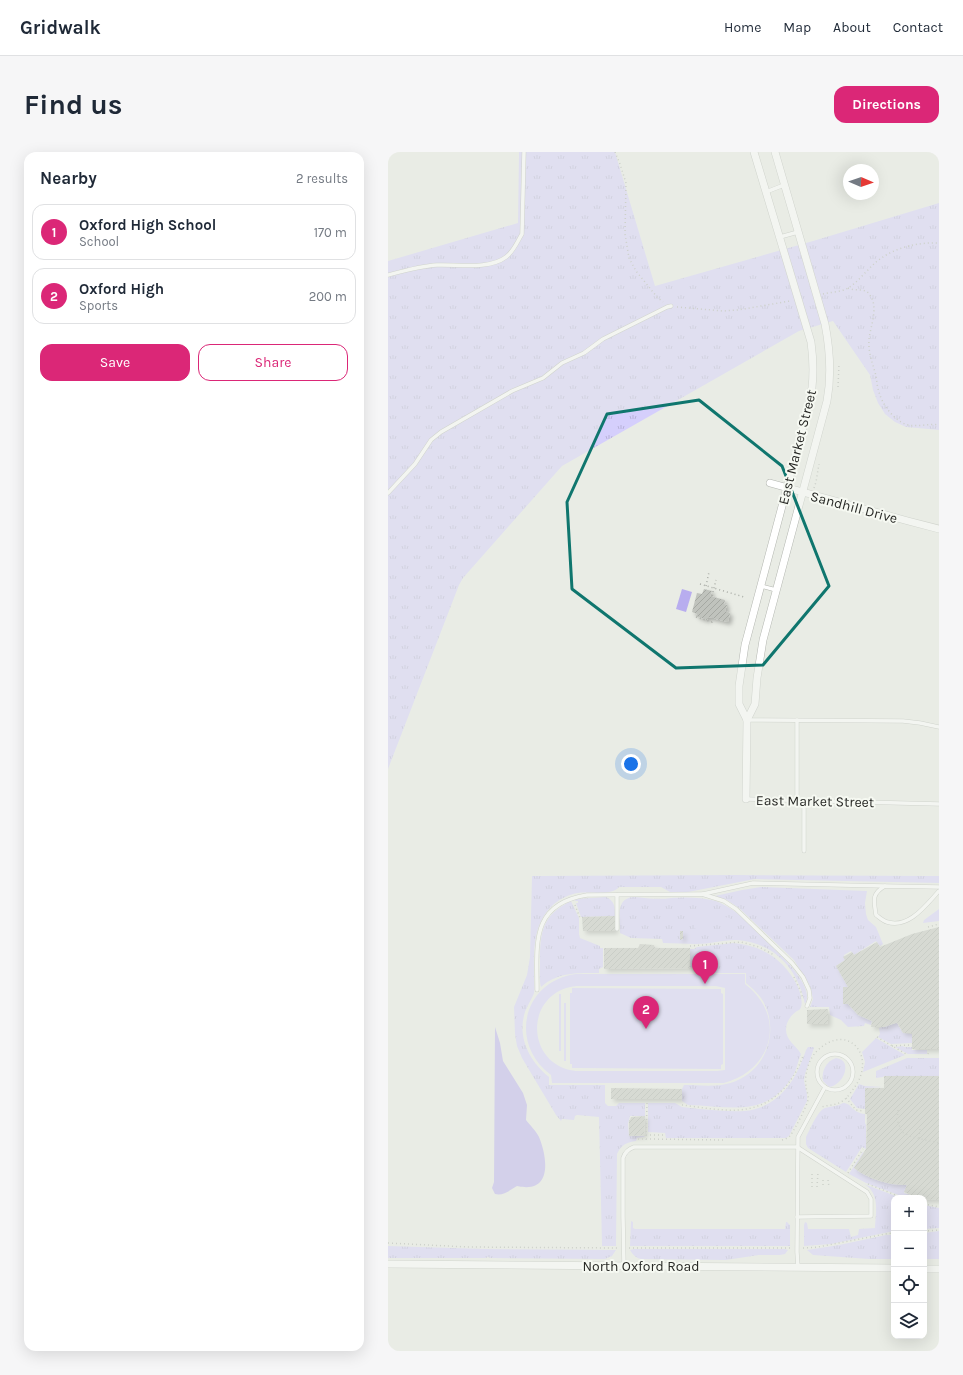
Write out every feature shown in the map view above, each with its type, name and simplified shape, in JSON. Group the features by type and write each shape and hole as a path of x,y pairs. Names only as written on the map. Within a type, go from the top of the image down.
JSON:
{"street":[{"name":"East Market Street","path":"747,720 738,704 745,645 809,405 813,375 811,342 754,152"},
{"name":"East Market Street","path":"746,799 747,720 755,704 759,659 827,401 830,375 829,346 825,324 774,152"},
{"name":"Sandhill Drive","path":"770,483 939,528"},
{"name":"North Oxford Road","path":"388,1264 891,1268"},
{"path":"927,1269 939,1269"}],"lane":[{"path":"388,275 435,265 471,266 494,262 506,257 516,246 522,234 524,152"},
{"path":"766,192 784,185"},
{"path":"780,237 798,232"},
{"path":"388,493 415,464 431,440 441,432 512,392 543,378 562,363 584,353 603,339 671,306"},
{"path":"760,586 776,590"},
{"path":"747,720 903,721 939,727"},
{"path":"797,720 797,801"},
{"name":"East Market Street","path":"746,799 939,804"},
{"path":"804,801 804,851"},
{"path":"537,990 537,942 540,927 548,913 561,902 573,898 587,895 702,894 753,883 939,887"},
{"path":"885,886 877,891 874,899 876,915 886,922 902,924 917,915 939,891"},
{"path":"702,894 724,901 736,909 792,963 803,978 809,990 810,998 805,1006"},
{"path":"617,895 617,929"},
{"path":"837,1054 843,1056 847,1059 852,1070 850,1081 842,1088 836,1090 825,1087 818,1078 818,1066 826,1057 837,1054"},
{"path":"798,1267 798,1137 825,1087"},
{"path":"624,1266 624,1154 627,1150 638,1146 797,1147 867,1192 871,1199 871,1216 797,1217"}],"path":[{"path":"615,152 626,183 624,234 629,258 636,271 657,297 671,306 723,311 798,300"},
{"path":"816,295 848,288 875,262 890,253 912,245 928,242 939,243"},
{"path":"848,288 868,292 873,299 874,314 869,340 870,355 878,392 886,407 904,424 939,425"},
{"path":"706,586 709,572"},
{"path":"712,596 716,580"},
{"path":"700,584 744,597"},
{"path":"696,617 712,622 713,618"},
{"path":"573,898 580,918"},
{"path":"928,927 939,924"},
{"path":"690,946 741,942 758,947 775,956"},
{"path":"793,976 801,992 805,1006"},
{"path":"877,1037 906,1054"},
{"path":"892,1046 911,1045"},
{"path":"928,1054 929,1049"},
{"path":"682,1105 737,1110 752,1108 767,1102 783,1089 792,1078 798,1069 803,1056"},
{"path":"846,1098 856,1110 864,1111"},
{"path":"646,1140 647,1103"},
{"path":"898,1110 898,1120 902,1132 912,1138 920,1138 939,1143"},
{"path":"920,1128 920,1138"},
{"path":"646,1135 665,1135"},
{"path":"638,1139 668,1140"},
{"path":"847,1174 863,1149"},
{"path":"812,1172 812,1187"},
{"path":"817,1187 818,1172"},
{"path":"822,1180 823,1187"},
{"path":"828,1180 829,1187"},
{"path":"927,1204 939,1206"},
{"path":"927,1231 939,1230"},
{"path":"806,1248 891,1234"},
{"path":"388,1243 468,1247 616,1248"},
{"path":"630,1248 790,1248"}],"highlighted area":[{"path":"699,400 782,466 829,586 763,665 676,668 572,589 567,502 607,414"}],"green space":[{"path":"519,152 615,152 655,286 939,203 939,430 906,427 895,422 885,414 878,403 873,390 870,375 833,321 799,331 562,466 463,578 388,769 388,261 518,223"},
{"path":"532,876 939,876 939,883 755,879 688,892 670,892 661,887 619,887 616,890 606,892 575,894 565,897 554,904 542,920 536,938 534,958 534,991 525,1012 523,1021 526,1048 536,1064 549,1077 549,1085 605,1085 605,1103 608,1106 616,1106 619,1103 645,1103 645,1116 630,1116 628,1124 629,1136 645,1136 637,1138 636,1141 625,1144 620,1148 617,1154 616,1246 602,1246 599,1117 577,1115 575,1116 574,1120 562,1119 561,1121 522,1058 517,1046 514,1007 527,975 530,957"},
{"path":"761,887 867,891 865,903 866,914 868,920 876,927 883,944 880,946 876,941 854,955 851,951 844,955 845,960 836,966 848,987 843,988 843,1004 848,1004 858,1015 872,1021 871,1025 865,1023 864,1026 848,1027 841,1020 830,1015 829,1007 810,1007 813,999 810,986 794,960 739,908 727,900 715,896"},
{"path":"606,897 611,900 614,905 615,916 581,917 576,903 578,903 578,901 575,901 576,899"},
{"path":"634,897 657,899 682,897 699,898 716,901 730,908 746,921 799,976 805,986 807,996 805,1004 802,991 790,969 773,952 762,946 736,940 701,944 663,943 662,939 631,938 620,933 619,915 621,905 628,898"},
{"path":"702,900 724,919 725,917 730,918 729,922 724,921 698,933 694,926 694,914 696,908"},
{"path":"571,901 579,918 580,938 603,948 603,967 599,969 599,973 575,973 554,978 541,987 540,951 542,933 548,919 554,912 561,906"},
{"path":"939,909 939,921 923,923 924,920"},
{"path":"733,943 754,947 772,956 793,977 800,992 802,1005 800,1009 789,1019 786,1026 786,1033 789,1040 801,1054 794,1074 784,1088 772,1098 760,1104 747,1107 688,1105 682,1101 682,1089 684,1085 724,1085 736,1081 755,1068 762,1059 767,1048 770,1037 768,1014 760,997 746,983 746,973 697,973 697,968 690,967 690,949"},
{"path":"576,974 745,974 745,984 758,997 766,1011 770,1026 769,1041 763,1054 754,1067 741,1076 724,1083 552,1083 551,1075 538,1062 529,1047 526,1031 528,1015 533,1001 544,988 558,979","holes":["577,986 716,986 725,988 725,1070 576,1071 559,1066 547,1056 539,1043 537,1028 540,1014 547,1001 560,991"]},
{"path":"572,988 721,989 721,993 723,994 723,1064 721,1065 721,1069 572,1068 572,1064 570,1064 570,993 572,993"},
{"path":"559,994 561,994 561,1051 559,1051"},
{"path":"564,1003 566,1003 566,1061 564,1061"},
{"path":"897,1023 903,1033 912,1034 912,1043 891,1044 878,1037 880,1034 879,1028"},
{"path":"876,1038 905,1055 863,1072 865,1062 862,1052"},
{"path":"808,1047 814,1048 804,1081 807,1101 789,1136 786,1138 666,1138 665,1133 648,1132 648,1103 675,1103 682,1107 736,1111 756,1109 767,1104 784,1091 791,1082"},
{"path":"895,1047 912,1047 912,1050 927,1050 927,1054 908,1054"},
{"path":"836,1058 844,1063 844,1073 839,1082 834,1086 829,1087 823,1081 823,1074 827,1064 832,1059"},
{"path":"907,1058 939,1058 939,1076 884,1076 876,1078 876,1071"},
{"path":"859,1084 865,1086 883,1087 865,1088 865,1109 857,1108 850,1099"},
{"path":"846,1103 857,1112 865,1114 866,1125 866,1149 862,1147 846,1172 808,1148 806,1144 806,1137 819,1113 825,1108"},
{"path":"863,1152 864,1153 854,1168 866,1176 879,1181 907,1185 904,1193 910,1195 899,1195 866,1183 849,1174"},
{"path":"864,1184 893,1195 891,1195 891,1232 831,1244 804,1246 805,1222 807,1223 808,1229 849,1229 851,1237 858,1235 859,1229 875,1228 876,1203 873,1192"},
{"path":"927,1206 939,1208 939,1228 927,1229"},
{"path":"631,1221 633,1222 633,1228 635,1229 785,1229 787,1222 790,1225 790,1246 630,1246"},
{"path":"939,1231 939,1259 927,1259 927,1233"},
{"path":"891,1235 891,1259 813,1255 807,1250"},
{"path":"388,1246 484,1249 616,1250 612,1256 605,1259 488,1257 388,1258"},
{"path":"630,1250 788,1250 785,1254 780,1255 759,1255 726,1260 641,1259 635,1256"}],"shaded area":[{"path":"682,589 692,592 686,612 676,609"},
{"path":"495,1027 500,1043 503,1061 523,1093 527,1105 526,1120 539,1137 545,1164 542,1180 536,1185 528,1187 517,1186 501,1194 495,1194 492,1188 494,1182"}],"building":[{"path":"704,589 712,591 710,596 725,600 724,604 727,605 725,611 730,613 728,622 708,617 707,620 696,616 697,614 692,612 697,593 702,594"},
{"path":"615,916 615,931 583,931 582,917"},
{"path":"939,927 939,1049 912,1049 912,1033 903,1033 897,1022 885,1027 871,1027 872,1021 858,1015 848,1004 843,1004 843,987 848,987 836,966 845,960 843,957 852,952 854,955 877,942 880,947 912,934"},
{"path":"680,931 683,931 683,939 680,940"},
{"path":"640,944 654,945 655,948 690,948 690,968 604,969 604,948 638,948"},
{"path":"828,1009 828,1024 807,1024 807,1010"},
{"path":"884,1076 939,1076 939,1200 927,1199 927,1195 912,1195 904,1192 907,1185 891,1184 877,1180 854,1168 866,1149 867,1114 865,1114 865,1088 884,1088"},
{"path":"611,1088 682,1089 682,1099 611,1099"},
{"path":"645,1116 644,1135 629,1136 629,1120 631,1117"}],"place":[{"name":"Oxford High School","path":"705,984"},
{"name":"Oxford High","path":"646,1029"}]}
